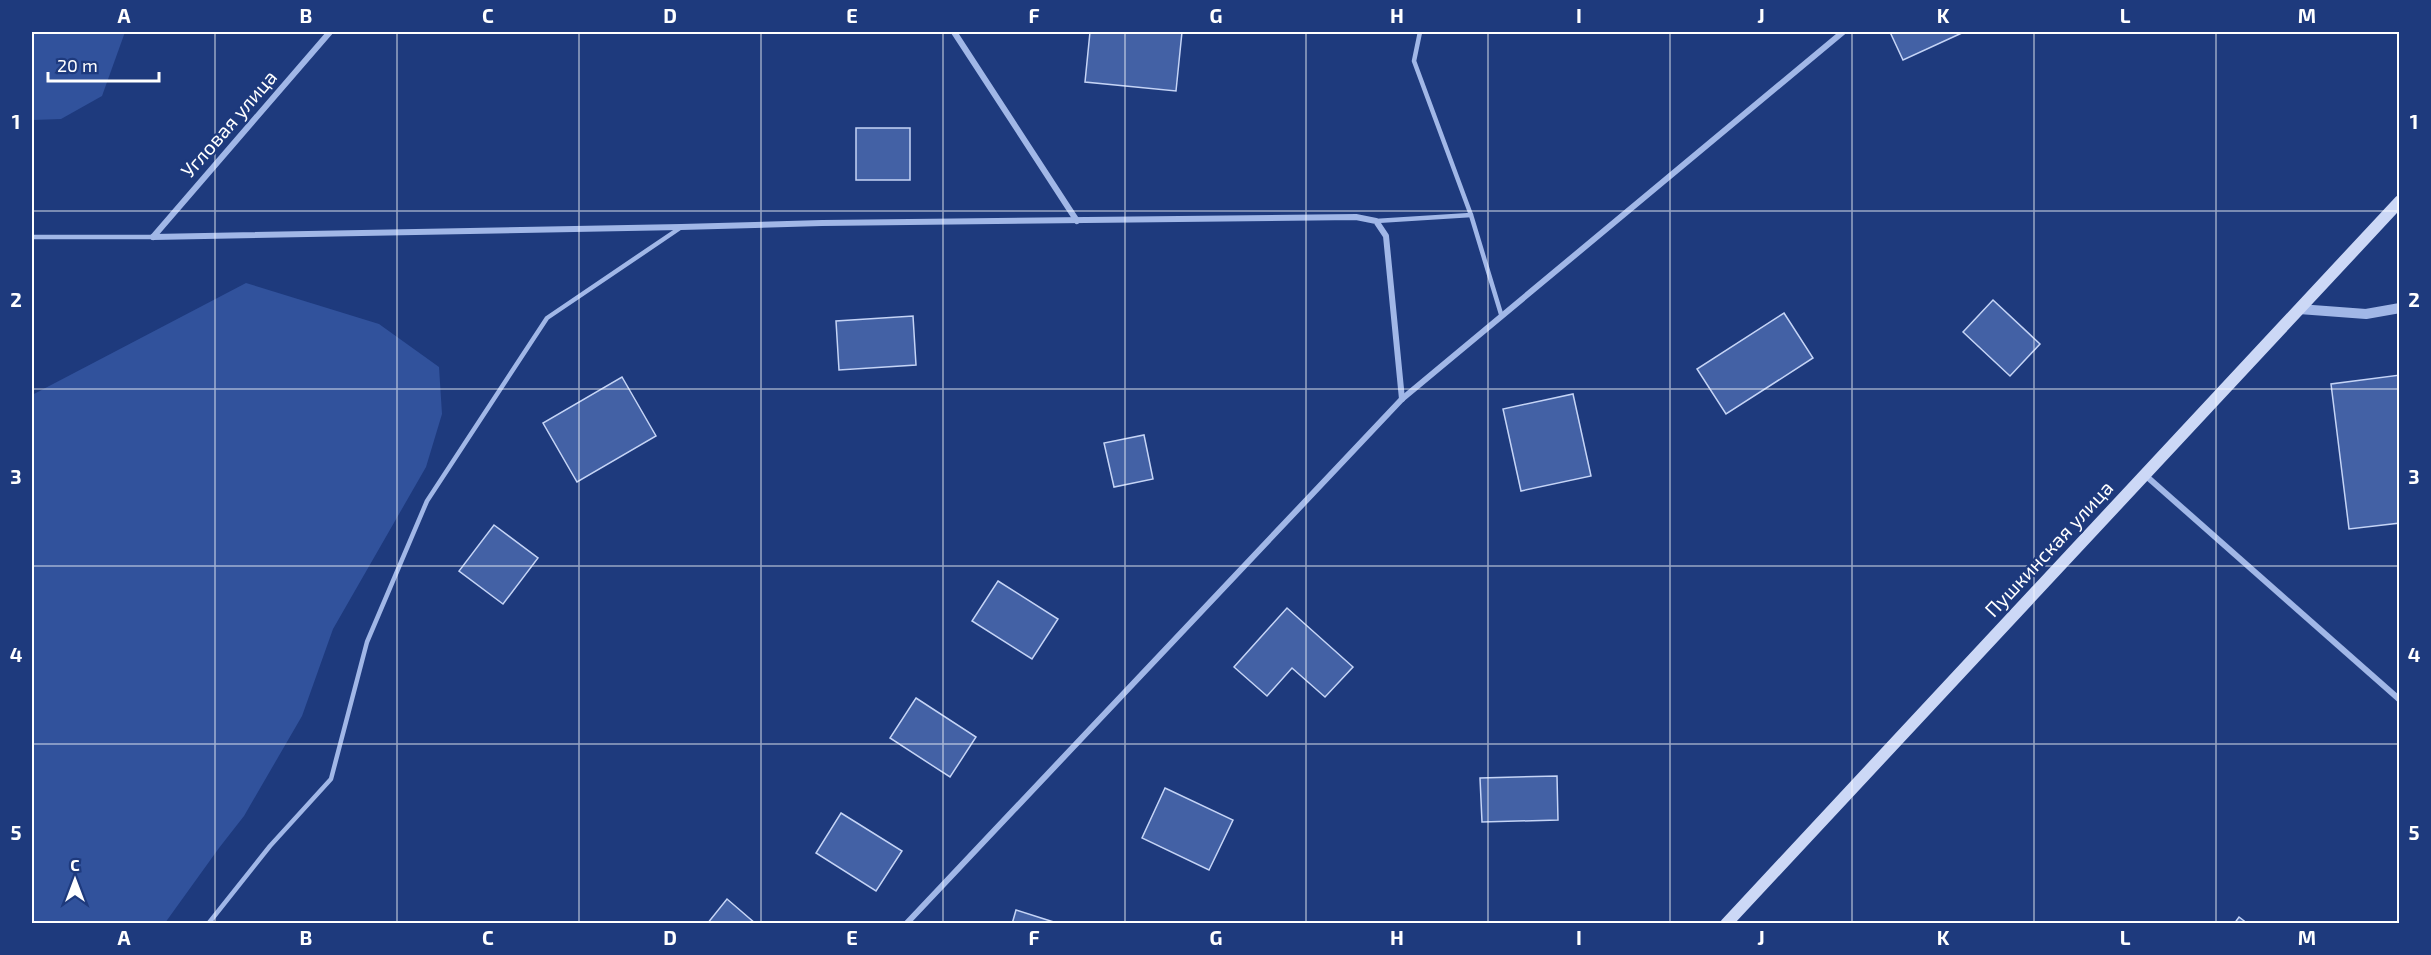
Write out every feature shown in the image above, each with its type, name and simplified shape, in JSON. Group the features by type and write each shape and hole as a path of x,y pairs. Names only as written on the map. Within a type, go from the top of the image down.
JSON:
{"main road":[{"name":"Пушкинская улица","path":"1726,924 2400,201"}],"street":[{"name":"Угловая улица","path":"153,237 330,32"},
{"path":"954,32 1077,221"},
{"path":"906,924 1402,399 1843,32"},
{"path":"153,237 681,227 822,222 1356,217 1376,221 1386,236 1402,399"},
{"path":"2299,309 2366,314 2400,308"},
{"path":"2144,475 2400,700"}],"lane":[{"path":"1420,32 1414,61 1471,215 1502,314"},
{"path":"1376,221 1471,215"},
{"path":"208,924 270,846 331,779 367,642 427,501 548,318 681,227"},
{"path":"32,237 153,237"}],"shaded area":[{"path":"32,32 125,32 102,96 61,119 32,120"},
{"path":"246,283 379,324 439,367 442,414 426,467 333,629 302,716 244,816 165,923 32,923 32,395"}],"building":[{"path":"1090,32 1182,32 1176,91 1085,82"},
{"path":"1890,32 1964,32 1903,60"},
{"path":"856,128 910,128 910,180 856,180"},
{"path":"1993,300 2040,344 2010,376 1963,332"},
{"path":"1784,313 1813,358 1726,414 1697,369"},
{"path":"913,316 916,365 839,370 836,321"},
{"path":"2400,375 2400,523 2349,529 2331,384"},
{"path":"622,377 656,436 577,482 543,423"},
{"path":"1573,394 1591,476 1521,491 1503,409"},
{"path":"1144,435 1153,479 1114,487 1104,443"},
{"path":"494,525 538,558 503,604 459,571"},
{"path":"998,581 1058,619 1032,659 972,621"},
{"path":"1287,608 1353,667 1325,697 1292,668 1267,696 1234,667"},
{"path":"916,698 976,737 950,777 890,738"},
{"path":"1557,776 1558,820 1482,822 1480,778"},
{"path":"1165,788 1233,820 1209,870 1142,838"},
{"path":"841,813 902,851 876,891 816,853"},
{"path":"727,899 756,924 707,924"},
{"path":"1016,910 1060,924 1012,924"},
{"path":"2239,917 2248,924 2234,924"}]}
